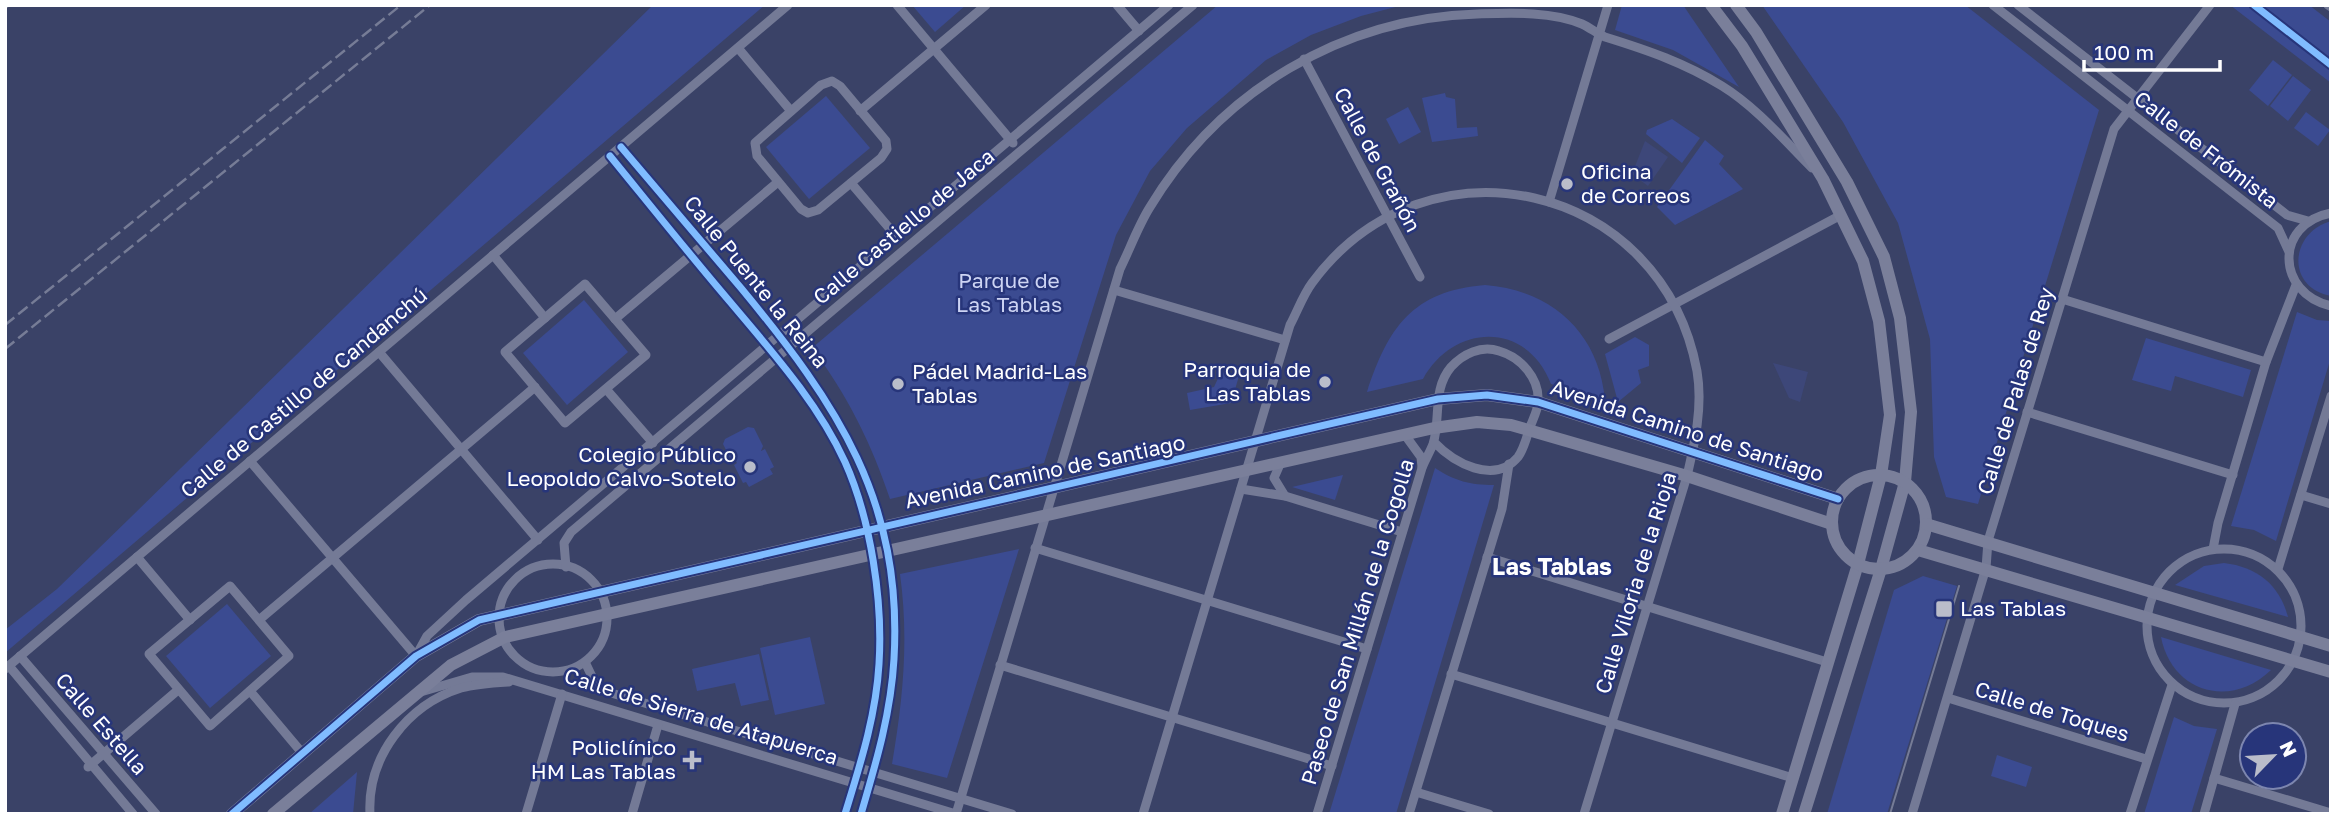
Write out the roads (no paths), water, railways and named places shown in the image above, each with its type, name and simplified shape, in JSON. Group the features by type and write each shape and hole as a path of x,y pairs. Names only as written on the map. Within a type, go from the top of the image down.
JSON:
{"street":[{"name":"Calle de Castillo de Candanchú","path":"7,667 788,5"},
{"path":"897,5 1020,151"},
{"path":"860,111 986,5"},
{"path":"1118,5 1139,31"},
{"name":"Calle Castiello de Jaca","path":"416,656 427,636 448,617 1169,5"},
{"name":"Calle Castiello de Jaca","path":"566,566 564,543 570,532 1193,5"},
{"path":"1549,202 1608,5"},
{"path":"1712,5 1742,46 1823,179 1863,261 1880,321 1890,415 1881,475 1858,564 1782,814"},
{"path":"1736,5 1756,32 1847,182 1884,257 1900,318 1911,412 1905,482 1881,569 1804,814"},
{"name":"Calle de Frómista","path":"1993,5 2278,228 2289,252 2289,263 2296,285"},
{"name":"Calle de Frómista","path":"2018,5 2287,215 2308,221"},
{"name":"Calle de Palas de Rey","path":"1912,814 1986,568 1988,541 2114,129 2210,5"},
{"path":"956,814 1114,290 1147,210 1183,159 1239,103 1304,59 1368,32 1437,15 1508,13 1544,16 1582,23 1599,35 1667,56 1723,87 1746,104 1823,179"},
{"path":"738,48 791,111"},
{"name":"Calle de Grañón","path":"1304,59 1420,277"},
{"path":"832,81 860,111 886,141 887,149 818,210 808,213 801,209 778,182 754,149 755,143 821,85 832,81"},
{"name":"Calle Puente la Reina","path":"621,147 789,347 841,424 857,457 882,526 894,607 894,659 890,696 874,772 861,814"},
{"name":"Calle Puente la Reina","path":"610,156 777,358 820,417 860,501 871,554 879,627 879,665 866,750 845,814"},
{"name":"Calle Puente la Reina","path":"615,319 778,182"},
{"path":"851,183 896,236"},
{"name":"Calle Viloria de la Rioja","path":"1143,814 1285,340 1311,284 1354,238 1388,216 1425,200 1471,193 1518,194 1549,202 1590,219 1628,246 1648,266 1674,303 1690,343 1697,373 1699,403 1687,476 1584,814"},
{"path":"2289,252 2293,240 2308,221 2331,213"},
{"path":"1609,339 1842,215"},
{"path":"493,255 545,318"},
{"path":"585,284 615,319 646,355 565,423 505,352 585,284"},
{"path":"2213,549 2266,362 2296,285 2306,295 2331,306"},
{"path":"1114,290 1285,340"},
{"path":"2062,299 2266,362"},
{"path":"1409,814 1506,492 1509,464 1518,457 1538,402 1535,383 1526,367 1513,356 1496,349 1478,349 1462,357 1449,368 1438,398 1434,442"},
{"path":"379,352 538,540"},
{"path":"259,620 535,387"},
{"path":"606,388 653,443"},
{"name":"Avenida Camino de Santiago","path":"232,814 416,656 446,636 498,614 1256,442 1438,398 1487,395 1538,402 1838,499"},
{"path":"2277,569 2331,396"},
{"path":"2028,412 2233,475"},
{"name":"Avenida Camino de Santiago","path":"273,814 452,665 505,637 1434,428 1477,422 1529,430 1687,476 1832,524"},
{"path":"1405,435 1421,457 1422,468"},
{"name":"Paseo de San Millán de la Cogolla","path":"1317,814 1422,468 1434,442 1449,458 1468,466 1489,470 1509,464"},
{"path":"250,461 416,656"},
{"path":"1281,462 1275,478 1285,496"},
{"path":"1881,475 1905,482 1920,501 1926,524 1919,550 1902,563 1881,569 1858,564 1845,554 1836,540 1832,524 1838,499 1849,486 1864,477 1881,475"},
{"path":"1241,489 1285,496 1402,532"},
{"path":"2301,495 2331,504"},
{"path":"1926,524 2331,646"},
{"name":"Calle Castiello de Jaca","path":"498,614 516,566 538,540"},
{"path":"1035,548 1367,649"},
{"path":"2213,549 2248,551 2277,569 2297,599 2301,636 2282,677 2269,690 2235,704 2202,701 2172,685 2155,659 2147,632 2148,617 2165,576 2179,563 2213,549"},
{"path":"1919,550 2331,672"},
{"path":"137,557 190,620"},
{"path":"1487,557 1827,662"},
{"path":"498,614 505,637 519,658 539,671 555,673 571,670 585,662 598,649 605,632 606,615 600,590 591,579 566,566 541,566 512,582"},
{"path":"230,586 259,620 289,656 209,726 149,654 230,586"},
{"name":"Calle Estella","path":"20,656 156,814"},
{"name":"Calle de Sierra de Atapuerca","path":"585,662 596,685 608,692 1012,814"},
{"path":"1000,665 1332,766"},
{"name":"Calle Estella","path":"7,667 133,814"},
{"path":"1451,674 1793,778"},
{"name":"Calle de Sierra de Atapuerca","path":"414,695 472,677 503,677 956,814"},
{"name":"Calle de Sierra de Atapuerca","path":"370,814 372,786 378,765 394,735 417,711 438,697 462,688 515,681"},
{"path":"2130,814 2172,685"},
{"path":"90,766 178,690"},
{"path":"250,691 303,754"},
{"path":"526,814 562,694"},
{"name":"Calle de Toques","path":"1948,698 2146,760"},
{"path":"2204,814 2235,704"},
{"path":"632,814 658,725"},
{"path":"2214,778 2331,813"},
{"path":"1416,792 1489,814"}],"tram line":[{"path":"1890,814 1959,586"}],"railway":[{"path":"5,8 9,5"},
{"path":"5,325 401,5"},
{"path":"5,349 430,5"}],"place":[{"name":"Oficina de Correos","path":"1567,184"},
{"name":"Parroquia de Las Tablas","path":"1325,382"},
{"name":"Pádel Madrid-Las Tablas","path":"898,384"},
{"name":"Colegio Público Leopoldo Calvo-Sotelo","path":"750,467"},
{"name":"Las Tablas","path":"1944,609"},
{"name":"Policlínico HM Las Tablas","path":"692,760"}],"district":[{"name":"Las Tablas","path":"1552,567"}],"park label":[{"name":"Parque de Las Tablas","path":"1009,293"}]}
